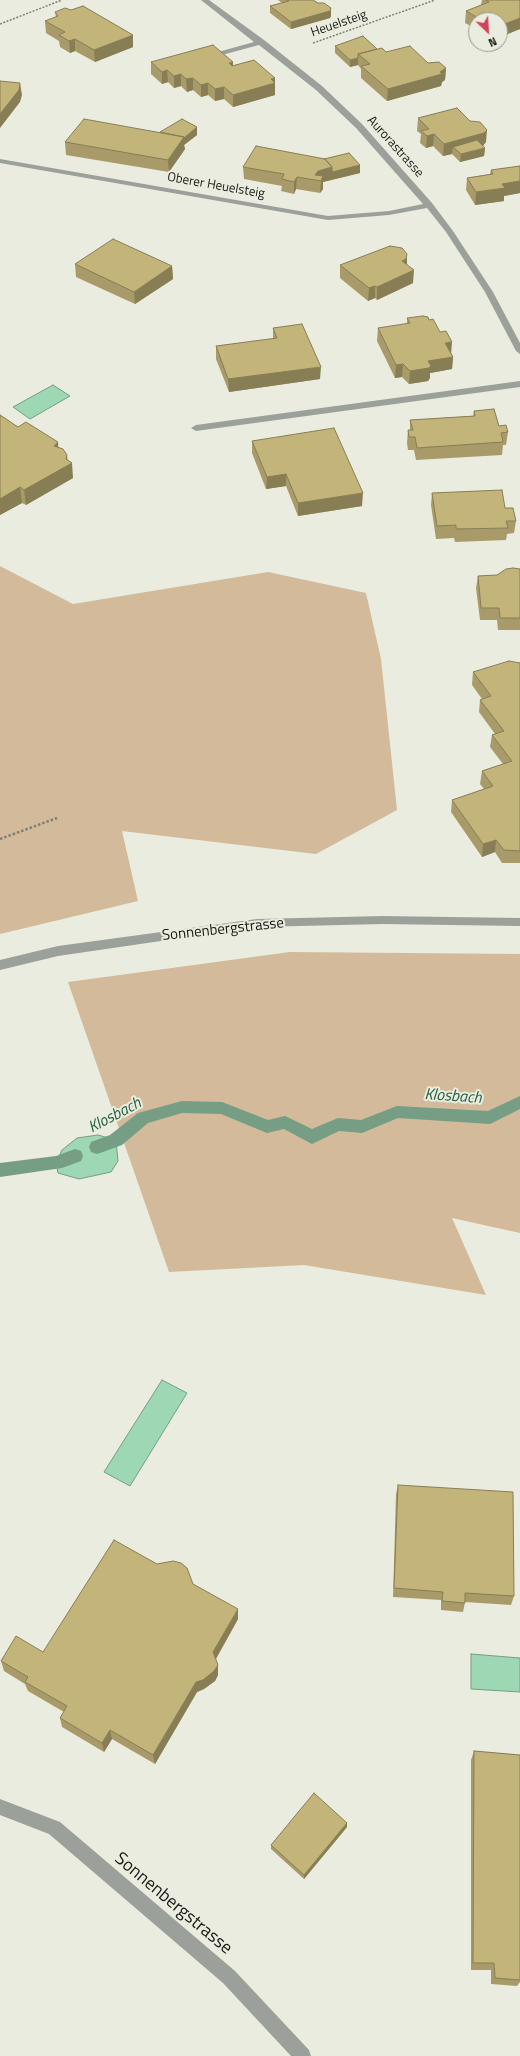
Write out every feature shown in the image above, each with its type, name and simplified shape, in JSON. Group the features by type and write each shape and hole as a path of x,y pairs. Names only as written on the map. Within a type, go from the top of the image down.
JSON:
{"street":[{"name":"Aurorastrasse","path":"206,0 319,88 359,126 429,205 449,231 489,292 520,351"},
{"path":"221,54 261,42"},
{"name":"Oberer Heuelsteig","path":"0,161 286,212 328,218 389,213 429,205"},
{"path":"196,428 520,384"},
{"name":"Sonnenbergstrasse","path":"0,965 58,951 257,923 383,920 520,922"},
{"name":"Sonnenbergstrasse","path":"0,1806 54,1828 228,1977 303,2056"}],"path":[{"path":"0,24 62,0"},
{"name":"Heuelsteig","path":"309,44 435,0"},
{"path":"0,839 57,818"}],"shaded area":[{"path":"53,385 70,396 30,419 13,407"},
{"path":"0,566 73,604 268,572 366,593 381,659 397,810 316,854 122,831 138,901 0,934"},
{"path":"290,952 520,954 520,1233 452,1218 486,1295 304,1265 169,1272 68,982"},
{"path":"98,1135 116,1140 118,1161 111,1172 79,1179 58,1173 56,1163 62,1150 77,1138"},
{"path":"162,1380 187,1393 130,1486 104,1472"},
{"path":"471,1654 520,1658 520,1692 471,1689"}],"building":[{"path":"287,0 313,0 318,3 324,3 331,8 330,11 291,22 270,6 289,1"},
{"path":"486,0 520,0 520,18 508,23 508,12 466,11 489,2"},
{"path":"83,6 133,35 94,50 75,39 69,41 59,35 65,32 45,21 58,16 55,12 65,8 71,10"},
{"path":"363,36 377,49 358,54 358,58 350,60 335,46"},
{"path":"213,45 233,62 229,63 232,66 254,60 275,78 271,79 275,83 233,95 224,87 215,89 208,83 201,85 193,78 186,79 181,74 174,76 167,70 162,72 151,62"},
{"path":"410,46 428,63 439,62 446,68 440,72 442,74 388,89 361,66 370,64 358,54 382,48 386,52"},
{"path":"0,81 20,83 19,90 0,114"},
{"path":"457,108 470,121 480,122 487,130 484,133 444,144 434,134 427,136 421,131 429,129 418,118"},
{"path":"84,119 184,137 168,160 65,142"},
{"path":"182,119 197,127 184,138 160,132"},
{"path":"477,140 485,148 461,154 453,147"},
{"path":"256,146 325,159 332,167 318,171 315,175 323,176 321,181 297,177 294,182 282,179 284,174 243,167"},
{"path":"349,153 360,165 332,172 332,167 324,159"},
{"path":"520,166 520,181 502,184 505,188 476,192 467,178 493,174 491,170"},
{"path":"113,239 172,266 134,292 75,264"},
{"path":"390,246 402,248 407,254 406,259 402,261 414,270 377,287 375,286 369,288 340,265"},
{"path":"423,316 428,317 429,320 433,319 440,332 446,331 452,342 445,343 453,357 428,361 431,366 429,368 410,371 403,364 396,365 378,328 410,323 407,318"},
{"path":"302,324 321,367 228,379 216,346 277,338 273,328"},
{"path":"494,409 499,426 506,425 508,432 501,433 503,442 417,448 415,437 409,437 408,430 413,430 410,420 475,416 474,411"},
{"path":"0,415 18,427 26,422 58,442 54,446 63,449 67,455 66,459 72,463 24,490 20,487 0,499"},
{"path":"334,428 363,493 298,503 286,474 267,477 252,441"},
{"path":"502,490 505,508 513,508 516,521 506,521 508,528 456,529 456,525 437,526 432,493"},
{"path":"506,569 520,569 520,618 500,618 499,608 481,608 478,576 497,575"},
{"path":"509,661 520,663 520,851 504,850 496,840 483,844 452,800 493,786 482,771 512,761 492,735 504,731 480,700 491,696 473,672"},
{"path":"398,1485 513,1492 514,1596 465,1593 465,1603 442,1601 443,1592 394,1588"},
{"path":"114,1540 157,1564 173,1561 181,1563 187,1568 193,1584 238,1609 213,1652 218,1665 214,1671 203,1680 196,1682 153,1755 110,1730 102,1743 60,1718 67,1706 25,1682 28,1677 1,1661 16,1636 43,1652"},
{"path":"474,1751 520,1755 520,1980 495,1978 494,1963 473,1963"},
{"path":"314,1793 347,1823 304,1875 271,1845"}],"waterway":[{"name":"Klosbach","path":"97,1147 116,1140 143,1118 182,1107 222,1108 267,1127 285,1122 312,1137 338,1124 362,1127 397,1112 490,1118 520,1102"},
{"name":"Klosbach","path":"0,1170 56,1163 75,1156"}]}
